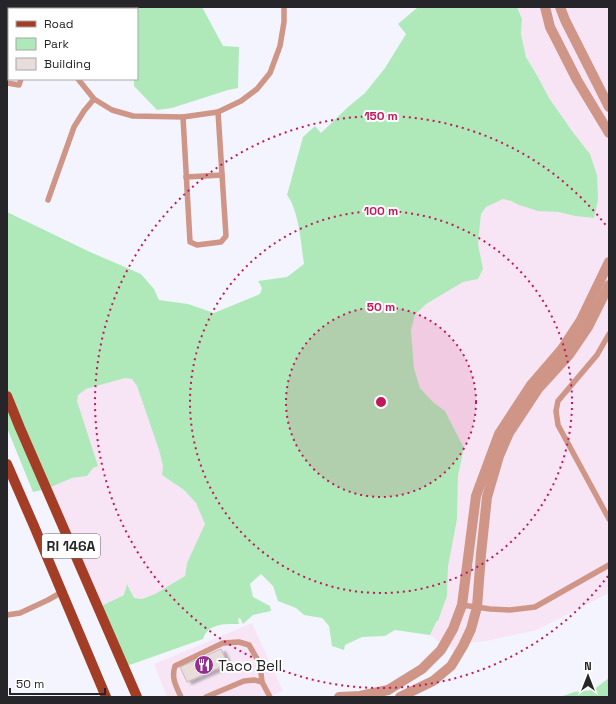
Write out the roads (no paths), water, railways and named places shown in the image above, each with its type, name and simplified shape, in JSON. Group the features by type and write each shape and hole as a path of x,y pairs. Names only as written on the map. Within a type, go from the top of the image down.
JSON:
{"main road":[{"name":"RI 146A","path":"7,396 137,697"},
{"name":"RI 146A","path":"7,464 106,697"}],"street":[{"path":"545,7 550,27 577,80 609,133"},
{"path":"560,7 564,20 609,107"},
{"path":"339,697 360,696 388,690 422,669 441,650 453,629 462,605 476,496 499,434 531,385 562,349 581,320 609,262"},
{"path":"400,697 433,681 451,666 463,646 471,629 477,607 481,554 488,497 499,456 509,433 538,389 569,355 588,327 609,285"}],"lane":[{"path":"79,80 94,99 112,110 133,116 182,117 218,112 241,101 257,88 270,73 280,46 284,22 284,7"},
{"path":"7,83 19,85 21,80"},
{"path":"48,200 74,127 94,99"},
{"path":"182,117 190,242 197,245 221,242 226,236 218,112"},
{"path":"186,177 222,175"},
{"path":"609,334 597,355 558,401 556,411 558,425 609,519"},
{"path":"462,605 510,610 535,607 609,565"},
{"path":"7,615 20,613 62,592"},
{"path":"181,697 173,672 175,666 223,643 239,642 249,645 260,664 262,682 270,697"},
{"path":"206,697 244,681 254,680 262,682"}],"place":[{"name":"Taco Bell","path":"204,665"}]}
